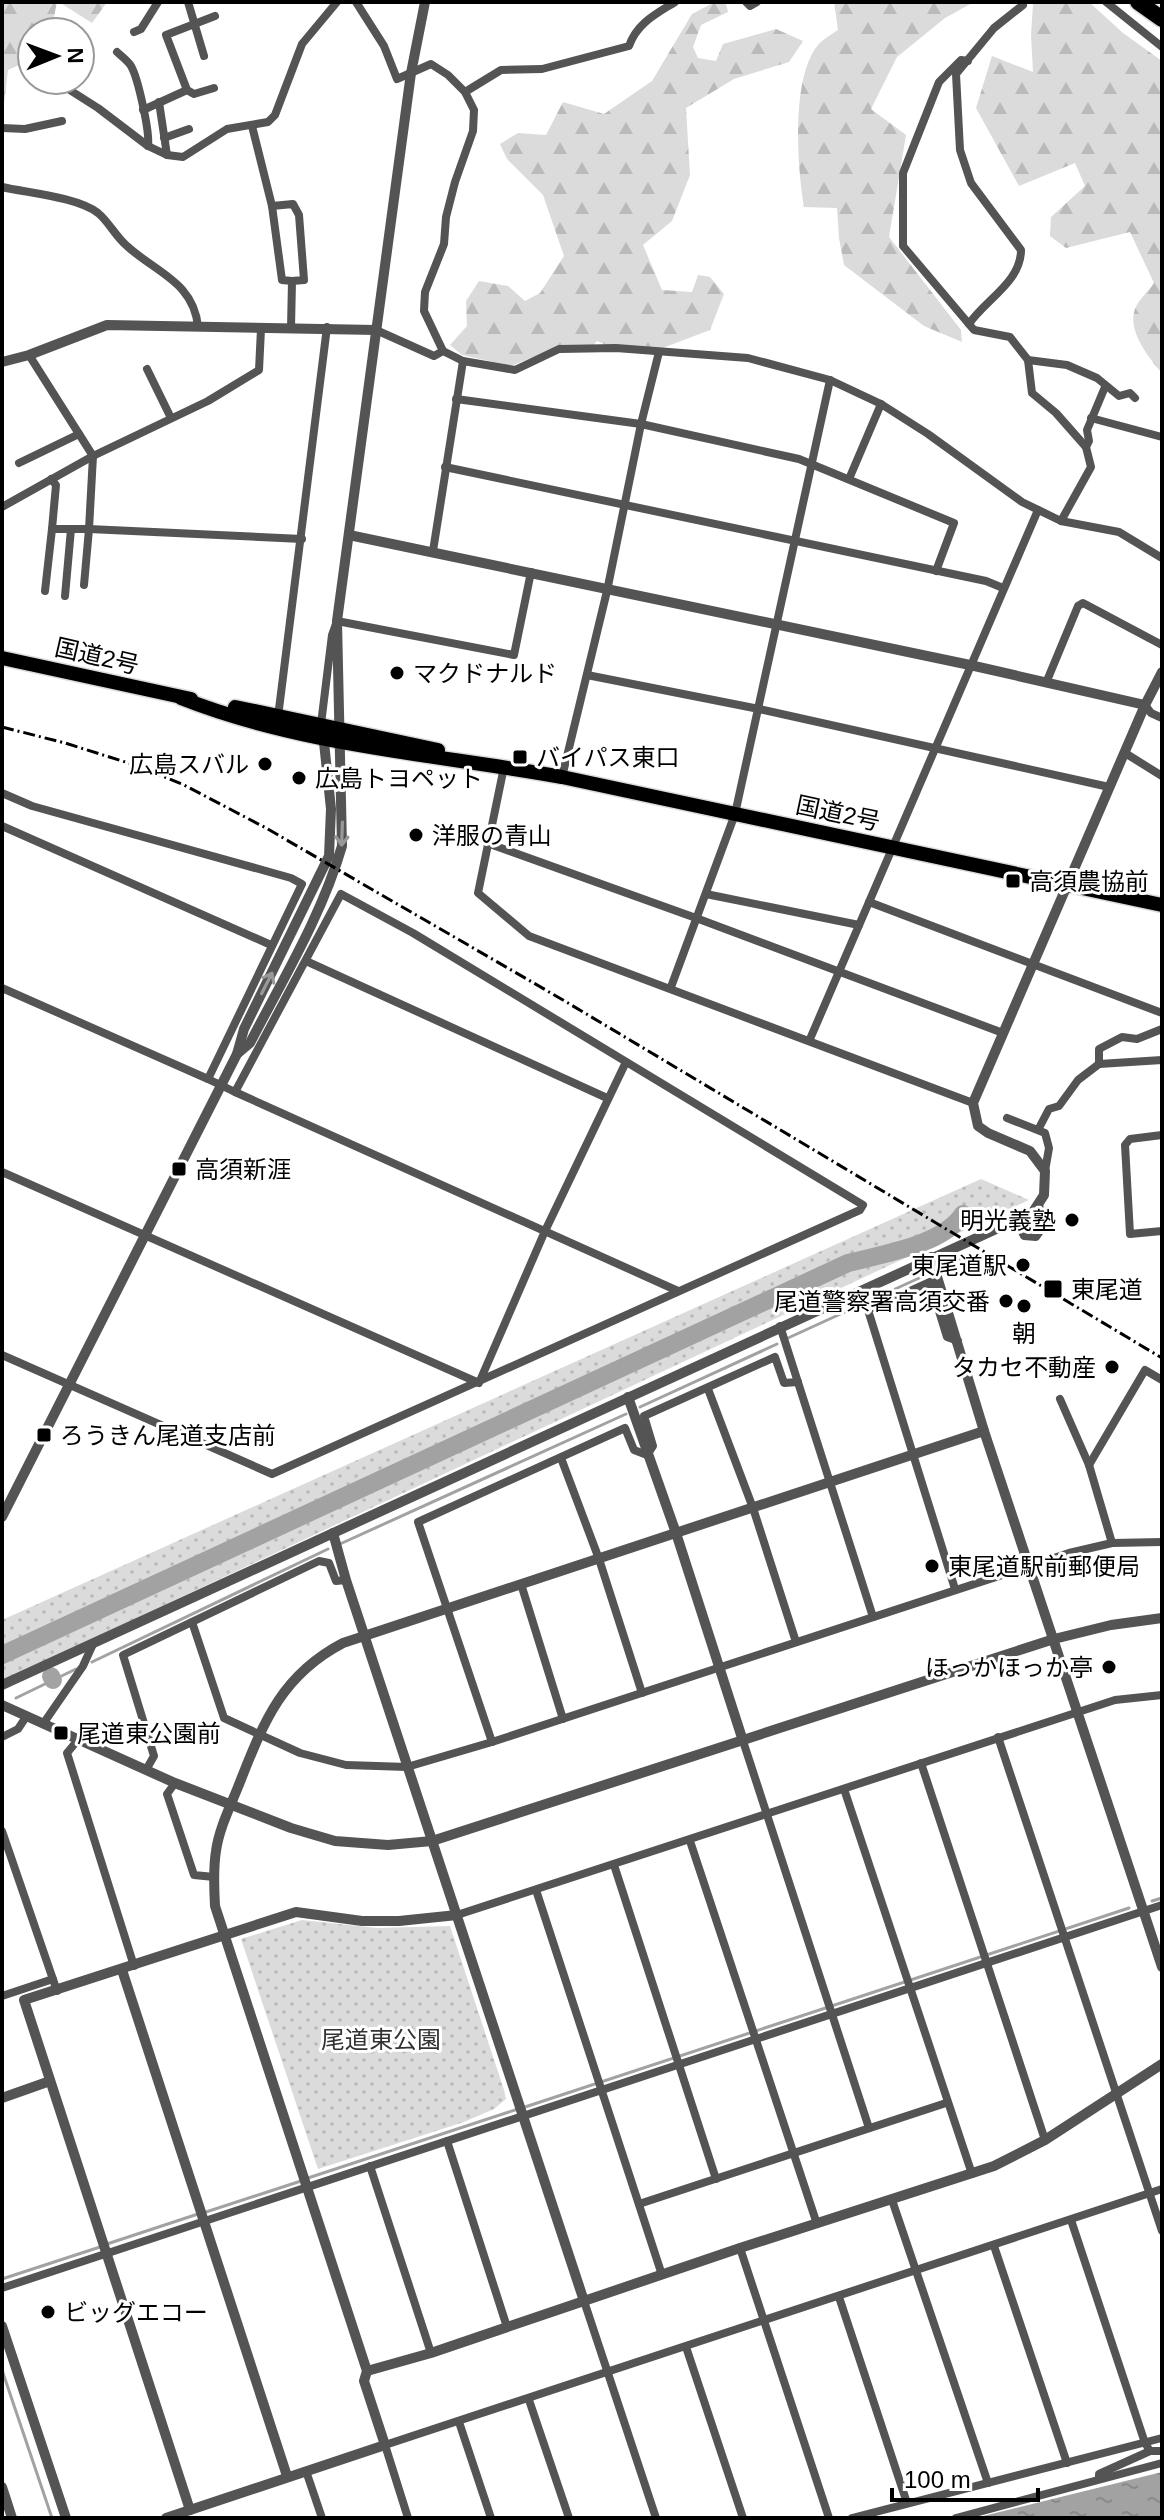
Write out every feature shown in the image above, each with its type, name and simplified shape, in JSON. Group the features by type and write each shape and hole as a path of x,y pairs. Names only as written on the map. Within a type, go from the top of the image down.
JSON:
{"highway":[{"path":"1138,2 1162,19"},
{"name":"国道2号","path":"2,658 278,717 459,762 562,777 1162,905"},
{"name":"国道2号","path":"181,698 222,714 330,732"}],"street":[{"path":"134,32 150,18 158,2"},
{"path":"188,2 204,56"},
{"path":"79,96 148,146 167,155 183,157 227,129 268,122 275,115 302,44 337,2"},
{"path":"356,2 384,46 397,79 431,64 465,92 474,110 473,131 446,217 444,244 425,292 424,311 443,351 463,361 515,370 559,349 616,348 748,358 830,380 881,404 928,434 996,485 1038,510 1061,521 1119,532 1162,558"},
{"path":"330,732 337,621 411,73 425,2"},
{"path":"465,92 501,70 542,69 629,46 633,34 646,20 675,2"},
{"path":"746,2 750,6 757,2"},
{"path":"1106,2 1162,47"},
{"path":"969,324 1006,286 1021,257 1021,250 971,183 960,150 956,74 994,28 1023,5"},
{"path":"214,88 194,94 187,90 166,35 215,16"},
{"path":"117,52 131,66 143,110 148,146"},
{"path":"968,61 961,60 939,82 903,173 903,246 974,330 1010,337 1028,360 1032,393 1056,413 1086,447"},
{"path":"143,110 187,90"},
{"path":"159,102 167,155"},
{"path":"2,128 25,129 62,121"},
{"path":"252,126 272,206 282,280 304,280 299,215 293,204 272,206"},
{"path":"164,138 189,129"},
{"path":"2,187 71,202 97,213 128,247 165,272 187,297 197,314 198,327"},
{"path":"291,328 292,281"},
{"path":"2,362 107,325 376,330 434,356 443,351"},
{"path":"278,717 327,327"},
{"path":"2,507 93,456 208,401 259,370 261,329"},
{"path":"562,777 607,591 659,352"},
{"path":"29,355 93,456 84,585"},
{"path":"1028,360 1067,365 1097,378 1119,396 1130,393 1135,398"},
{"path":"433,551 463,361"},
{"path":"147,369 171,418"},
{"path":"671,987 735,814 830,380"},
{"path":"1061,521 1091,467 1086,447 1091,418 1105,387"},
{"path":"456,399 641,424 812,463 954,523 936,571"},
{"path":"849,479 881,404"},
{"path":"1091,418 1162,437"},
{"path":"19,463 79,434"},
{"path":"445,467 986,581 1003,588"},
{"path":"45,591 56,485 51,479"},
{"path":"810,1039 1038,510"},
{"path":"52,529 302,539"},
{"path":"65,596 71,529"},
{"path":"349,535 970,665 1145,705 1151,713 1162,718"},
{"path":"337,621 514,655 531,572"},
{"path":"1046,683 1078,606 1083,603 1162,645"},
{"path":"2,1517 237,1054 250,1043 332,880 342,846 330,732 332,635 337,621"},
{"path":"1045,1171 1030,1151 978,1126 973,1103 1162,672"},
{"path":"587,675 759,709 1109,787"},
{"path":"1125,753 1162,776"},
{"path":"504,767 478,893 529,936 810,1039 973,1103"},
{"path":"2,793 32,806 291,878 302,884 208,1079"},
{"path":"2,826 271,945"},
{"path":"487,843 1003,1033"},
{"path":"2,1355 272,1474 860,1210 863,1205 413,933 341,894 235,1092"},
{"path":"706,894 859,925"},
{"path":"869,902 1162,1013"},
{"path":"306,961 607,1098"},
{"path":"2,988 678,1291"},
{"path":"1099,1064 1099,1049 1113,1040 1122,1037 1137,1039 1162,1029"},
{"path":"1137,1039 1142,1059"},
{"path":"1039,1128 1049,1109 1059,1106 1078,1080 1099,1064 1162,1060"},
{"path":"479,1383 545,1231 626,1062"},
{"path":"2,1685 1033,1212 1044,1195 1049,1148 1045,1133 1039,1128 1007,1118"},
{"path":"1162,1135 1130,1139 1125,1145 1130,1234 1162,1231"},
{"path":"2,1172 479,1383"},
{"path":"1016,1220 1024,1236 1036,1237 1043,1227 1039,1204"},
{"path":"931,1257 1028,1567 1162,1967"},
{"path":"955,1589 868,1310 930,1282 947,1337 958,1341"},
{"path":"780,1326 873,1617"},
{"path":"647,1455 653,1446 644,1416 775,1357 784,1383 798,1382"},
{"path":"1089,1465 1145,1370 1162,1380"},
{"path":"708,1389 753,1508 796,1642"},
{"path":"628,1397 676,1533 869,2128"},
{"path":"1060,1399 1089,1465 1112,1543"},
{"path":"492,1742 418,1522 625,1428 634,1450 647,1455"},
{"path":"408,2518 364,2381 367,2371 215,1906 216,1849 259,1734 279,1698 301,1670 321,1655 365,1635 984,1431"},
{"path":"561,1458 599,1559 642,1693"},
{"path":"333,1533 407,1767 656,2518"},
{"path":"192,1622 224,1718 300,1753 346,1765 407,1767 1069,1553 1112,1543 1162,1542"},
{"path":"146,1770 154,1756 123,1655 319,1561 329,1563 336,1581 346,1580"},
{"path":"521,1584 563,1719"},
{"path":"2,1705 77,1741 231,1805 335,1841 388,1845 432,1841 1054,1639 1111,1625 1162,1618"},
{"path":"43,1724 83,1666 93,1644"},
{"path":"190,2510 24,2000 296,1912 362,1921 457,1915 1115,1700 1162,1695"},
{"path":"2,1737 18,1729 26,1717"},
{"path":"998,1737 1162,2231"},
{"path":"77,1741 67,1753 134,1966"},
{"path":"921,1763 1045,2140"},
{"path":"175,1783 167,1794 194,1875 214,1877"},
{"path":"844,1789 972,2174"},
{"path":"2,1831 57,1991"},
{"path":"690,1841 817,2224"},
{"path":"614,1865 716,2179"},
{"path":"536,1890 662,2275"},
{"path":"2,2288 104,2248 304,2183 370,2166 447,2141 521,2111 753,2034 1063,1933 1162,1905"},
{"path":"122,1970 287,2476"},
{"path":"2,1996 53,1979"},
{"path":"367,2371 431,2353 994,2166 1045,2140 1162,2064"},
{"path":"2,2098 50,2081"},
{"path":"639,2204 946,2103"},
{"path":"447,2141 507,2327"},
{"path":"370,2166 431,2353"},
{"path":"166,2518 1162,2189"},
{"path":"892,2200 988,2483"},
{"path":"1071,2220 1148,2447"},
{"path":"994,2246 1067,2463"},
{"path":"740,2248 829,2518"},
{"path":"839,2297 907,2503"},
{"path":"2,2326 66,2518"},
{"path":"686,2347 743,2518"},
{"path":"529,2400 569,2518"},
{"path":"459,2422 491,2518"},
{"path":"1100,2479 1099,2474 1162,2438"},
{"path":"852,2518 1067,2463 1148,2447 1162,2451"},
{"path":"956,2518 1162,2463"},
{"path":"306,2471 322,2518"},
{"path":"2,2487 12,2518"}],"green space":[{"path":"2,2 57,2 54,16 16,16 16,66 8,70 4,104"},
{"path":"59,2 107,2 96,17 81,16"},
{"path":"834,2 974,2 945,18 897,57 871,109 906,135 889,237 961,330 962,342 924,326 844,265 837,208 804,207 798,147 803,78 809,60 820,43 838,30"},
{"path":"1089,2 1123,33 1162,61 1162,373 1141,344 1134,326 1136,306 1154,283 1130,232 1066,248 1050,236 1051,217 1085,186 1075,163 1019,186 976,108 992,56 1033,72 1033,4"},
{"path":"711,4 726,4 728,12 701,25 693,47 698,58 716,61 723,44 776,29 803,41 789,62 734,79 686,108 690,175 672,221 643,245 662,290 692,292 698,275 710,277 724,294 710,330 660,349 606,345 597,341 592,347 558,347 511,366 462,355 450,345 467,326 466,301 479,281 508,286 525,301 540,293 564,256 543,195 507,159 500,144 518,133 546,135 563,102 604,114 652,81 692,14"},
{"path":"981,1179 1029,1200 2,1681 2,1620"},
{"name":"尾道東公園","path":"302,1920 377,1928 450,1926 506,2099 494,2109 464,2122 318,2169 241,1939"}],"water":[{"path":"1162,2472 1162,2518 975,2518"}],"waterway":[{"path":"2,1655 848,1263 927,1241 954,1225 963,1214"},
{"path":"947,1265 967,1256"},
{"path":"788,1338 928,1274"},
{"path":"640,1407 777,1344"},
{"path":"340,1544 626,1414"},
{"path":"92,1662 328,1549"},
{"path":"16,1698 76,1669"},
{"path":"51,1676 53,1680"},
{"path":"1152,1901 1162,1898"},
{"path":"525,2107 1129,1908"},
{"path":"308,2178 518,2109"},
{"path":"206,2212 301,2181"},
{"path":"107,2244 198,2214"},
{"path":"2,2279 100,2247"},
{"path":"2,2370 52,2518"}],"railway":[{"path":"2,727 138,766 184,785 266,828 563,1000 1162,1358"}],"place":[{"name":"マクドナルド","path":"397,673"},
{"name":"バイパス東口","path":"520,757"},
{"name":"広島スバル","path":"265,764"},
{"name":"広島トヨペット","path":"299,778"},
{"name":"洋服の青山","path":"416,835"},
{"name":"高須農協前","path":"1013,881"},
{"name":"高須新涯","path":"179,1169"},
{"name":"明光義塾","path":"1072,1220"},
{"name":"東尾道駅","path":"1023,1265"},
{"name":"東尾道","path":"1053,1289"},
{"name":"尾道警察署高須交番","path":"1006,1301"},
{"name":"朝","path":"1024,1306"},
{"name":"タカセ不動産","path":"1112,1367"},
{"name":"ろうきん尾道支店前","path":"44,1435"},
{"name":"東尾道駅前郵便局","path":"932,1566"},
{"name":"ほっかほっか亭","path":"1109,1667"},
{"name":"尾道東公園前","path":"61,1733"},
{"name":"ビッグエコー","path":"48,2312"}]}
